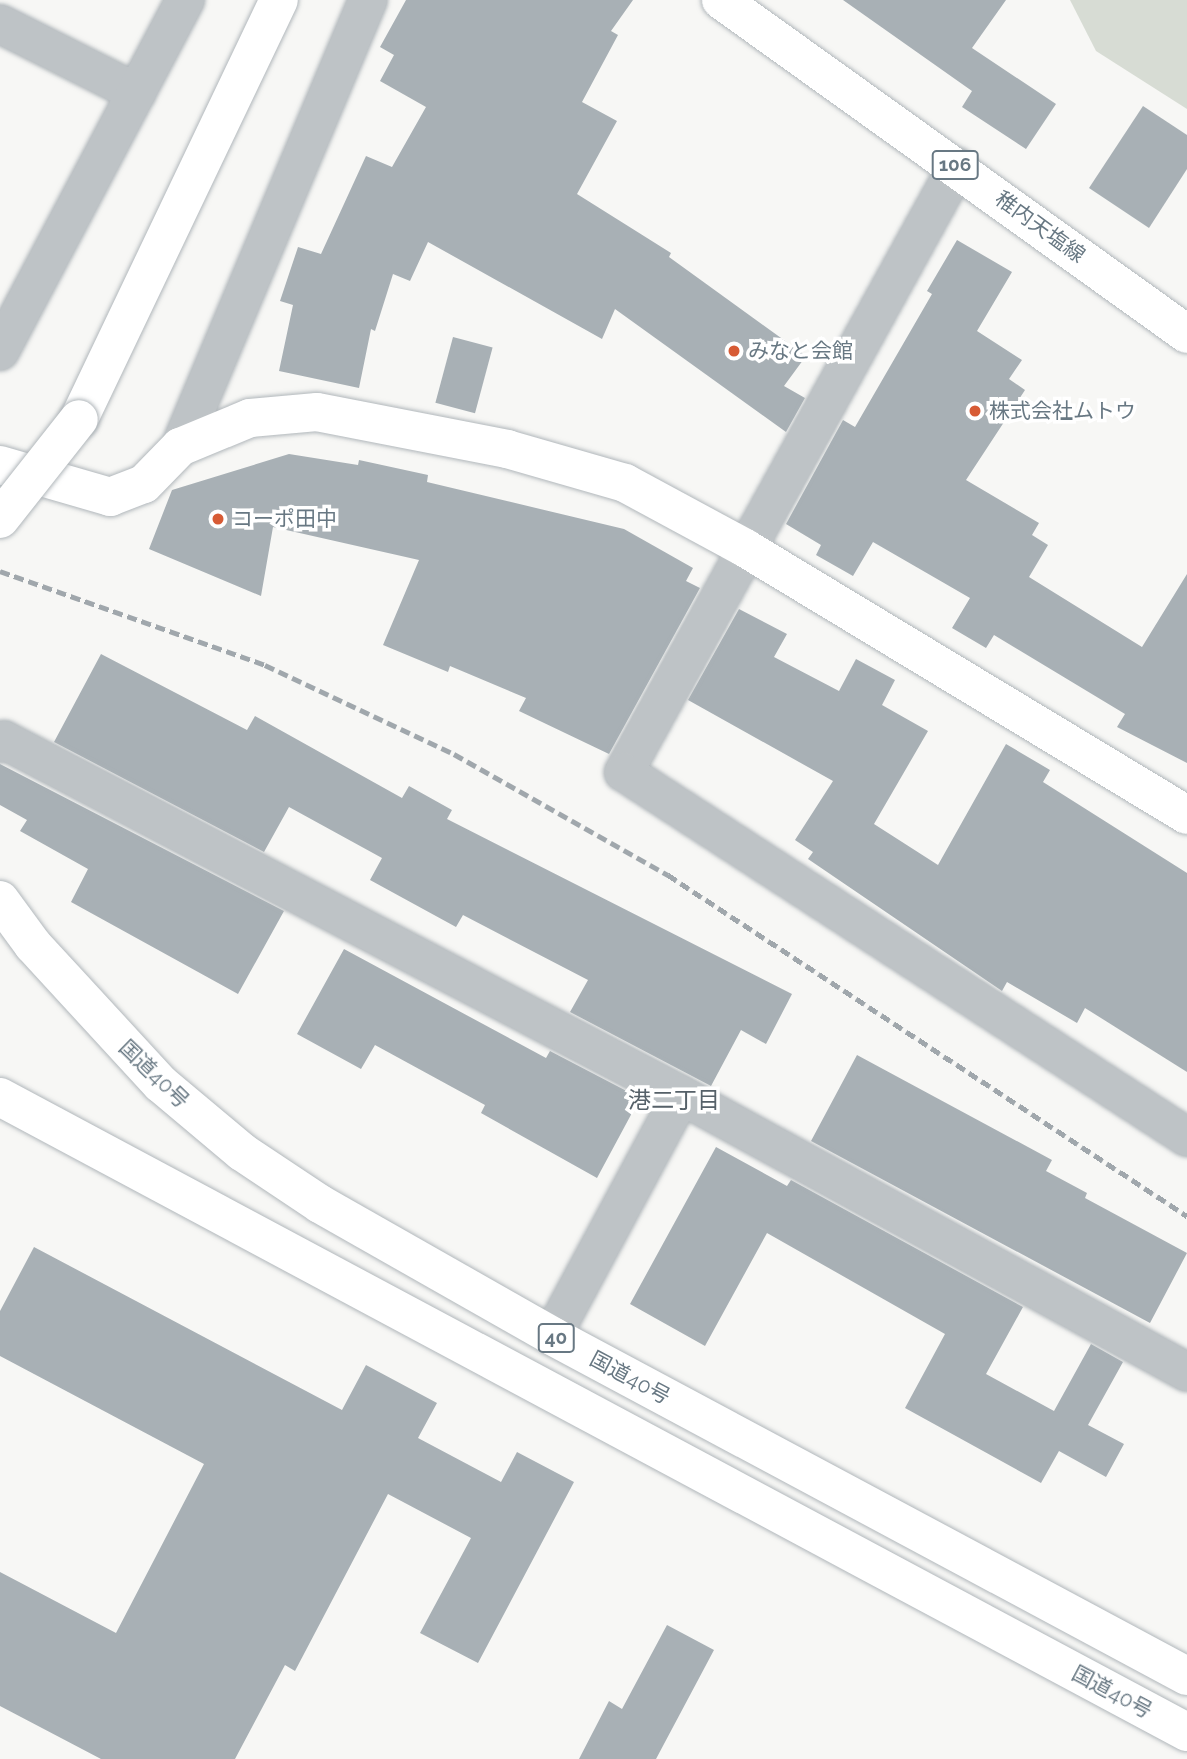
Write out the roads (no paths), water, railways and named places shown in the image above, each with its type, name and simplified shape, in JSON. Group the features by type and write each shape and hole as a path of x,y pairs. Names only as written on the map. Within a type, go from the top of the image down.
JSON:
{"main road":[{"path":"0,519 79,419 279,0"},
{"name":"稚内天塩線","path":"721,0 1187,334"},
{"path":"0,465 110,497 144,484 180,447 250,418 317,412 507,449 625,483 746,548 1187,815"},
{"name":"国道40号","path":"0,900 33,945 161,1084 243,1152 320,1204 552,1336 1187,1676"},
{"name":"国道40号","path":"0,1097 1187,1732"}],"street":[{"path":"0,351 185,0"},
{"path":"180,447 345,64 368,0"},
{"path":"0,24 137,93"},
{"path":"957,167 624,772 1187,1137"},
{"path":"0,743 4,740 681,1094 1187,1372"},
{"path":"552,1336 681,1094"}],"railway":[{"path":"0,571 265,665 454,754 668,875 1187,1216"}],"place":[{"name":"みなと会館","path":"734,351"},
{"name":"株式会社ムトウ","path":"975,411"},
{"name":"コーポ田中","path":"218,519"}],"district":[{"name":"港二丁目","path":"674,1100"}]}
